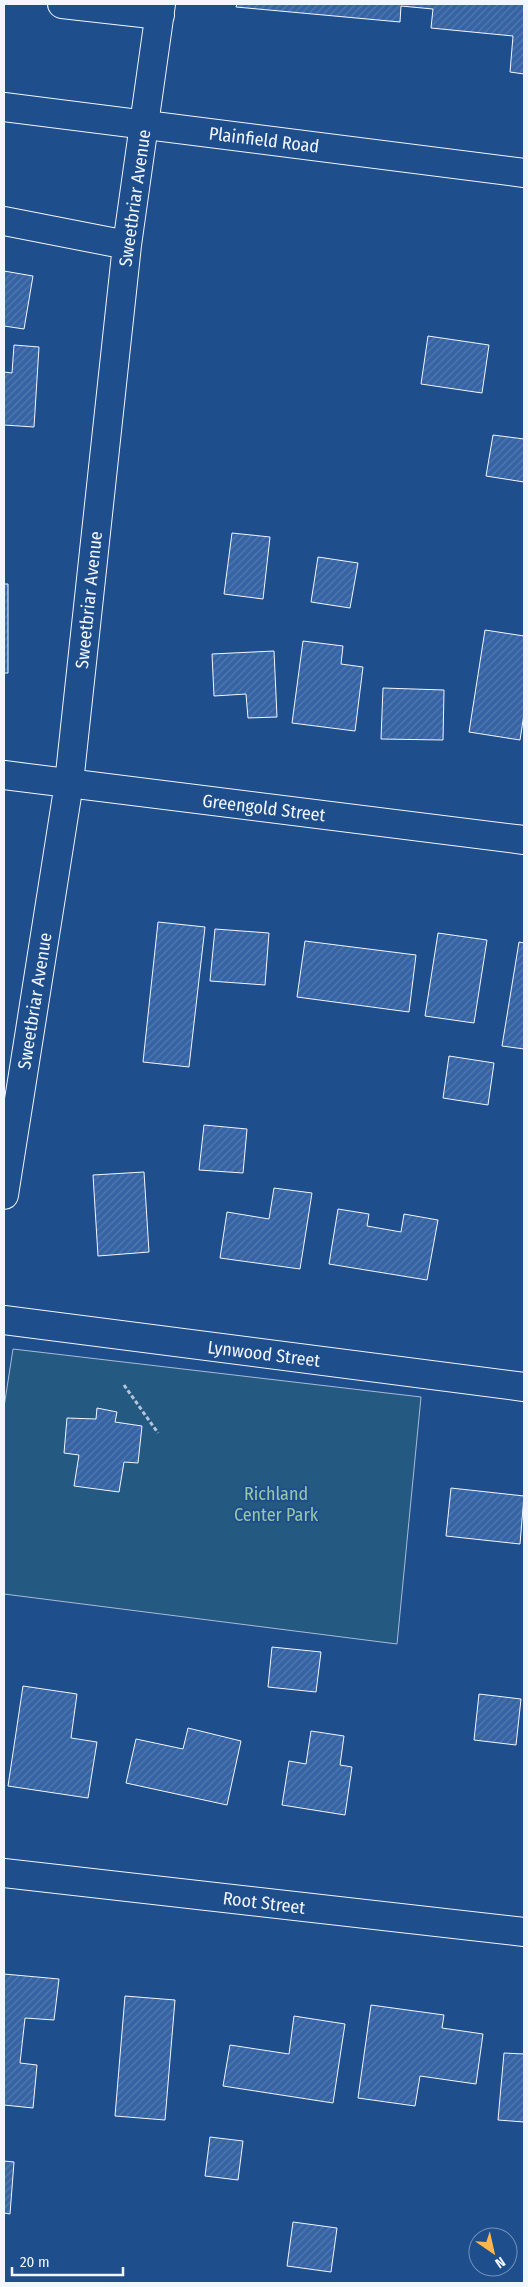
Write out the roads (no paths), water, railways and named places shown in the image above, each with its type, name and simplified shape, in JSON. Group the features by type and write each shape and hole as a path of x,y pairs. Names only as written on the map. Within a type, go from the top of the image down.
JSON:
{"street":[{"path":"62,4 161,9"},
{"name":"Sweetbriar Avenue","path":"4,1195 69,784 127,245 161,9"},
{"name":"Plainfield Road","path":"4,107 524,173"},
{"path":"4,221 127,245"},
{"name":"Greengold Street","path":"4,775 524,840"},
{"name":"Lynwood Street","path":"4,1320 524,1387"},
{"name":"Root Street","path":"4,1873 524,1932"}],"park label":[{"name":"Richland Center Park","path":"276,1504"}]}
